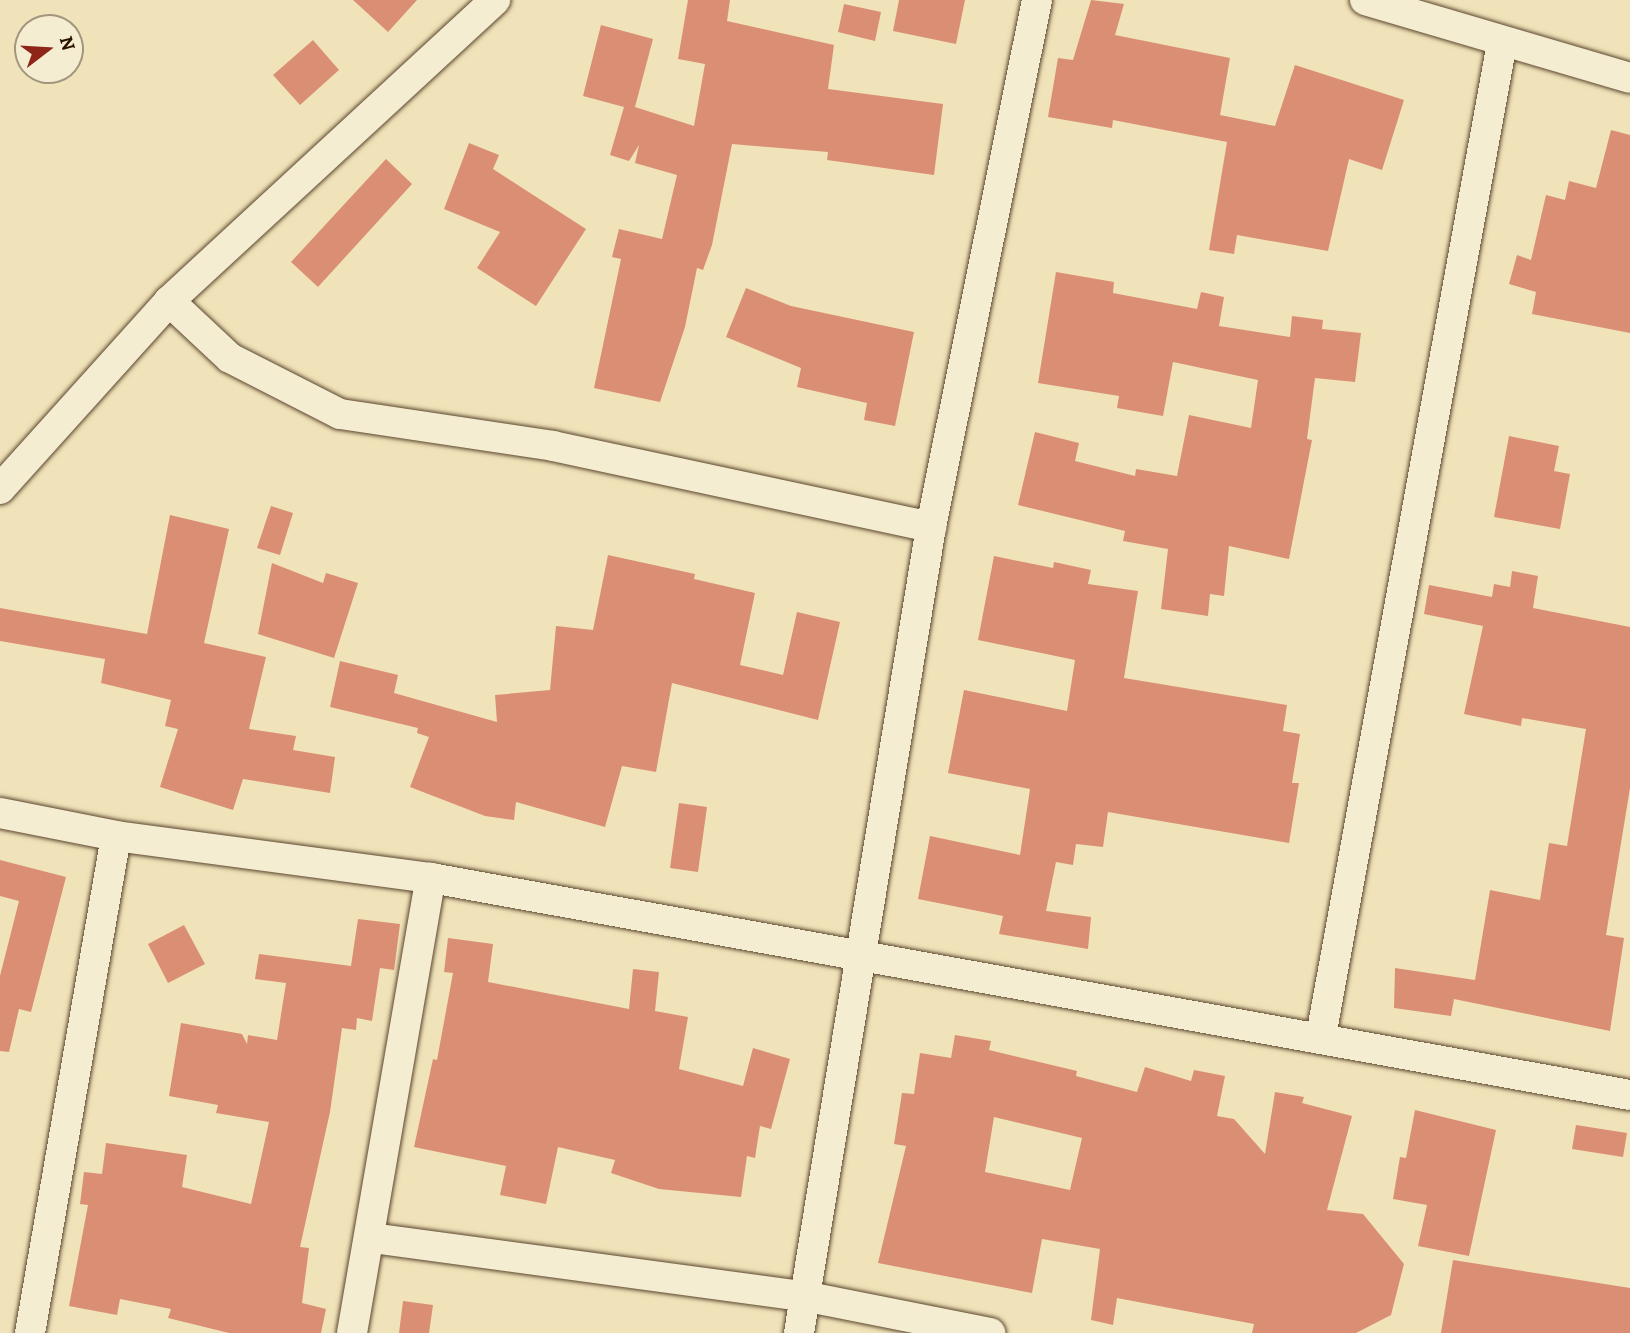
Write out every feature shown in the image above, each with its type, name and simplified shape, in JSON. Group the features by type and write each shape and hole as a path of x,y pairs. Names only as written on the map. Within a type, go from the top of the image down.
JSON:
{"street":[{"path":"0,489 169,301 495,0"},
{"path":"799,1333 808,1297 859,954 931,527 1037,0"},
{"path":"1365,0 1502,43 1630,78"},
{"path":"1321,1036 1502,43"},
{"path":"169,301 230,358 340,414 554,446 931,527"},
{"path":"0,813 116,836 431,878 1321,1036 1630,1095"},
{"path":"30,1333 116,836"},
{"path":"352,1333 372,1238 431,878"},
{"path":"372,1238 808,1297 990,1333"}],"building":[{"path":"353,0 417,0 388,32"},
{"path":"688,0 730,0 727,21 834,45 828,89 943,104 934,175 827,160 828,152 732,144 712,245 703,270 697,268 685,327 660,402 594,388 621,259 612,257 619,229 662,239 677,175 635,163 639,145 629,161 610,155 624,107 583,96 601,25 653,39 635,107 694,126 705,64 678,59"},
{"path":"899,0 965,0 956,44 893,31"},
{"path":"1091,0 1124,4 1115,35 1230,58 1220,115 1275,126 1295,65 1404,100 1382,170 1349,159 1328,251 1237,235 1234,254 1209,250 1227,142 1113,120 1112,128 1048,117 1058,58 1073,60"},
{"path":"844,4 881,12 875,41 838,32"},
{"path":"313,40 339,70 300,105 273,75"},
{"path":"1611,130 1630,135 1630,333 1532,314 1536,292 1509,284 1517,255 1531,260 1546,195 1565,200 1569,181 1596,188"},
{"path":"469,143 499,155 493,169 586,229 536,306 477,268 500,232 444,209"},
{"path":"386,159 412,184 318,287 291,262"},
{"path":"1056,272 1114,282 1113,293 1197,309 1201,292 1224,297 1219,326 1290,337 1292,316 1323,320 1322,329 1361,333 1355,382 1315,378 1307,439 1312,440 1289,559 1229,546 1224,596 1210,594 1208,616 1161,609 1168,549 1123,541 1125,531 1018,505 1035,432 1079,443 1075,461 1135,476 1136,469 1177,476 1189,415 1251,428 1258,380 1173,362 1163,416 1117,408 1119,396 1038,383"},
{"path":"746,288 791,306 914,332 895,426 864,420 867,403 797,387 801,368 726,337"},
{"path":"1509,436 1559,446 1554,471 1570,474 1560,529 1494,517"},
{"path":"271,506 293,513 280,555 257,548"},
{"path":"170,515 229,529 204,643 266,657 249,729 296,736 293,750 335,757 330,793 243,779 233,810 160,787 178,729 165,726 171,700 101,683 105,659 0,641 0,608 147,634"},
{"path":"608,555 695,574 694,579 755,593 740,665 783,675 797,612 840,622 818,720 672,683 656,772 622,766 605,827 516,802 514,820 485,816 410,787 429,737 417,733 418,728 330,707 340,661 398,675 394,693 497,722 495,695 550,690 556,626 593,630"},
{"path":"994,556 1053,568 1054,562 1091,570 1088,584 1138,591 1124,678 1287,705 1283,731 1300,734 1292,783 1299,783 1289,843 1108,812 1103,847 1076,844 1073,865 1056,862 1046,911 1091,917 1088,949 999,934 1003,916 918,899 930,836 1020,855 1030,789 948,773 964,690 1067,711 1075,660 978,640"},
{"path":"272,563 323,583 326,573 358,583 334,658 258,634"},
{"path":"1512,571 1538,576 1533,608 1630,627 1630,788 1606,935 1624,938 1610,1031 1454,999 1451,1016 1394,1008 1395,968 1475,980 1490,890 1540,900 1549,843 1567,846 1586,729 1522,718 1521,726 1464,714 1483,626 1424,614 1429,585 1492,597 1494,584 1510,587"},
{"path":"679,803 707,807 698,872 670,868"},
{"path":"0,860 66,877 31,1012 19,1009 9,1052 0,1051 0,976 19,901 0,896"},
{"path":"358,919 400,924 394,970 380,968 372,1021 357,1018 356,1030 342,1028 330,1112 300,1247 309,1248 302,1303 326,1309 321,1333 229,1333 168,1318 171,1309 120,1299 117,1315 69,1306 88,1205 80,1204 84,1172 102,1174 106,1143 187,1155 182,1187 251,1204 269,1122 216,1113 218,1105 169,1096 181,1023 242,1034 247,1044 248,1035 277,1040 286,983 255,979 259,954 351,966"},
{"path":"184,925 205,964 168,983 148,944"},
{"path":"448,938 493,944 488,982 629,1009 633,969 659,972 655,1011 688,1017 679,1069 743,1086 753,1048 790,1059 771,1129 760,1126 755,1158 747,1156 741,1197 659,1189 611,1173 615,1160 558,1147 546,1204 500,1195 506,1166 414,1147 433,1059 437,1060 453,973 444,972"},
{"path":"955,1035 991,1041 989,1050 1077,1071 1076,1076 1137,1092 1145,1067 1191,1081 1194,1070 1225,1076 1217,1116 1234,1119 1265,1154 1275,1092 1304,1097 1302,1103 1352,1116 1327,1210 1363,1214 1404,1264 1391,1315 1356,1333 1252,1333 1254,1324 1117,1298 1113,1325 1091,1320 1100,1249 1042,1239 1032,1293 878,1263 906,1146 894,1144 902,1093 914,1094 920,1053 951,1058","holes":["994,1117 1082,1138 1070,1190 985,1172"]},
{"path":"1415,1110 1496,1130 1469,1256 1418,1246 1427,1205 1393,1199 1400,1157 1406,1158"},
{"path":"1576,1125 1627,1133 1623,1157 1572,1149"},
{"path":"1453,1260 1630,1288 1630,1333 1441,1333"},
{"path":"403,1301 433,1305 429,1333 399,1333"}]}
